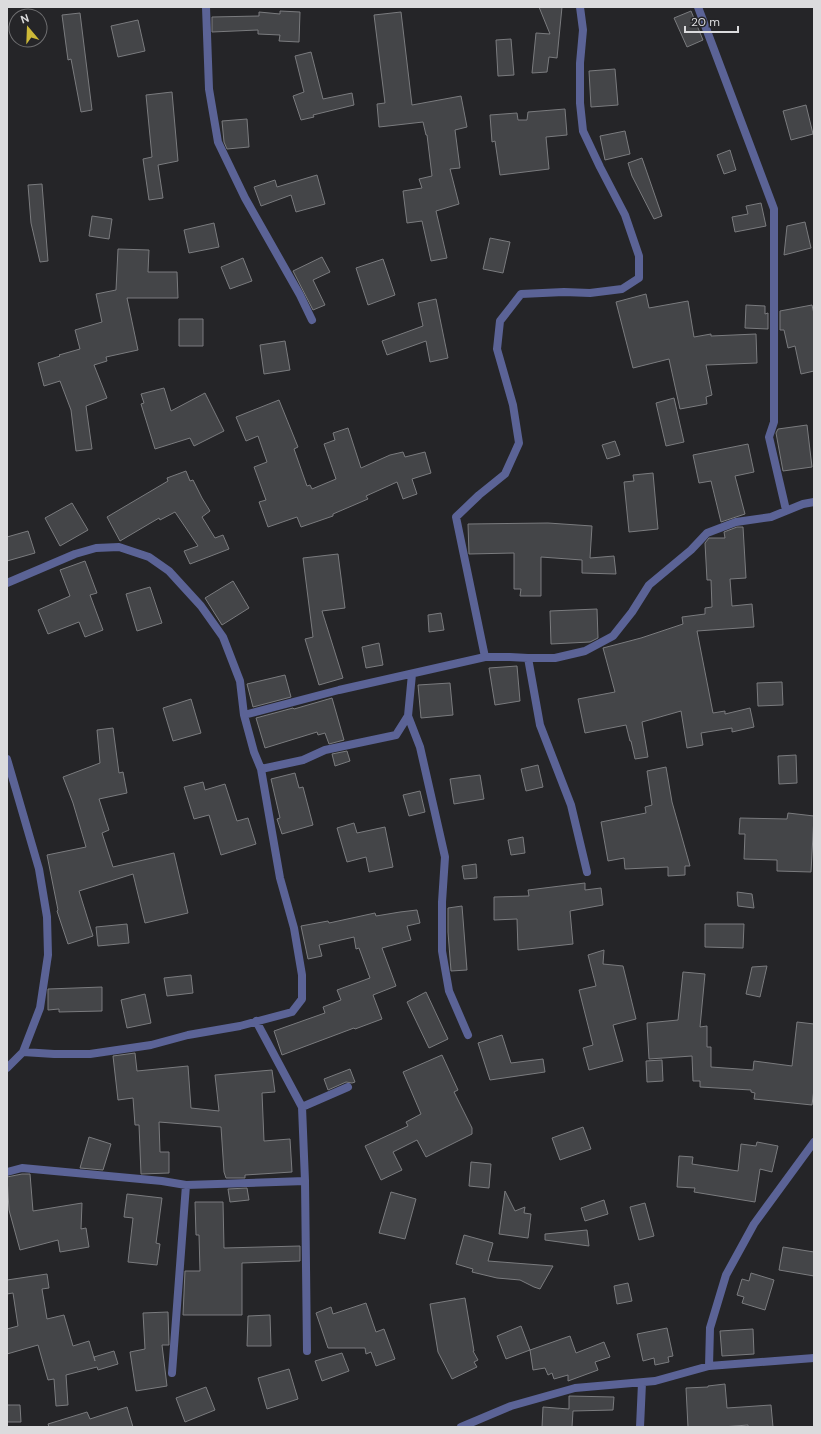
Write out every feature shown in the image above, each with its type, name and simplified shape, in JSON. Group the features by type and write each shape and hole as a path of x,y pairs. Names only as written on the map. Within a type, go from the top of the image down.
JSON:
{"street":[{"path":"206,7 209,89 218,142 245,198 300,295 312,320"},
{"path":"485,657 456,516 505,474 519,443 513,406 497,349 500,321 521,294 564,292 590,294 622,289 639,278 639,256 625,215 583,131 580,103 580,63 583,30 580,7"},
{"path":"698,7 774,210 774,422 769,437 786,510"},
{"path":"244,714 338,690 485,657 555,658 585,651 613,636 632,612 649,585 692,550 707,533 736,522 770,517 803,504 814,502"},
{"path":"7,583 75,554 96,548 119,548 149,557 169,572 201,606 223,637 240,681 244,714 254,752 261,769 280,878 294,928 302,975 302,999 292,1012 256,1022 188,1035 151,1045 90,1054 23,1052"},
{"path":"528,658 540,725 571,805 587,872"},
{"path":"412,674 408,716 420,747 445,857 442,902 442,951 449,991 468,1035"},
{"path":"261,769 303,760 326,750 396,734 408,716"},
{"path":"7,759 39,869 47,917 48,955 40,1008 23,1052 7,1068"},
{"path":"256,1022 302,1107 305,1181 307,1351"},
{"path":"302,1107 348,1087"},
{"path":"709,1366 710,1328 726,1274 754,1224 814,1142"},
{"path":"7,1172 22,1168 162,1181 186,1185 305,1181"},
{"path":"172,1372 186,1185"},
{"path":"461,1427 511,1406 575,1388 655,1381 709,1366 814,1358"},
{"path":"640,1427 642,1383"}],"building":[{"path":"539,7 562,7 557,58 549,57 547,72 532,73 536,33 550,34"},
{"path":"280,11 300,12 299,42 279,41 280,35 258,34 258,30 212,32 212,17 259,16 259,12 280,14"},
{"path":"691,11 703,40 687,47 674,18"},
{"path":"401,12 412,105 461,96 467,127 455,130 460,168 450,169 459,204 436,211 447,258 431,261 422,221 407,223 403,191 422,188 419,179 432,176 427,135 423,122 379,127 377,104 385,103 374,15"},
{"path":"80,13 92,110 81,112 71,59 68,60 62,15"},
{"path":"138,20 145,51 118,57 111,26"},
{"path":"511,39 514,75 498,76 496,40"},
{"path":"311,52 323,99 352,93 354,105 313,115 314,117 301,120 293,96 304,92 295,56"},
{"path":"615,69 618,105 591,107 589,71"},
{"path":"172,92 178,161 158,165 163,198 149,200 143,159 152,157 146,95"},
{"path":"806,105 813,134 791,140 783,111"},
{"path":"565,109 567,135 546,137 549,169 500,175 495,141 492,142 490,115 517,113 518,120 527,120 528,112"},
{"path":"247,119 249,147 227,149 224,142 222,121"},
{"path":"625,131 630,154 605,160 600,136"},
{"path":"730,150 736,170 724,174 717,155"},
{"path":"642,158 662,216 654,219 632,176 628,163"},
{"path":"317,175 325,204 296,212 291,195 261,206 254,187 275,180 277,187"},
{"path":"42,184 48,261 40,262 31,223 28,185"},
{"path":"761,203 766,226 735,232 732,217 748,214 746,206"},
{"path":"92,216 112,219 109,239 89,236"},
{"path":"805,222 811,248 784,255 787,226"},
{"path":"214,223 219,247 189,253 184,230"},
{"path":"490,238 510,242 503,273 483,269"},
{"path":"118,249 149,250 148,272 177,272 178,298 127,298 138,350 106,357 107,361 94,365 107,398 86,406 92,449 76,451 71,410 60,381 44,386 38,363 80,349 75,330 102,322 96,294 116,290"},
{"path":"322,257 330,272 313,280 325,305 313,310 293,271"},
{"path":"243,258 252,281 230,289 221,267"},
{"path":"383,259 395,295 368,305 356,268"},
{"path":"646,294 649,308 688,301 694,337 711,334 711,336 756,334 757,363 706,365 712,395 706,397 707,404 680,409 669,359 633,368 616,302"},
{"path":"436,299 448,358 430,362 426,341 387,355 382,341 423,326 418,303"},
{"path":"746,305 765,306 765,314 768,313 768,329 745,328"},
{"path":"812,305 814,314 814,371 801,374 795,346 788,348 784,330 780,330 780,311"},
{"path":"179,319 203,319 203,346 179,346"},
{"path":"285,341 290,370 264,374 260,345"},
{"path":"164,388 171,411 205,393 224,431 194,446 190,438 155,449 141,404 144,403 141,394"},
{"path":"674,398 684,442 666,446 656,403"},
{"path":"279,400 298,447 294,449 307,486 310,485 312,489 336,479 324,444 335,440 333,433 348,428 361,468 390,455 403,452 405,457 425,452 431,473 412,479 417,494 403,499 397,482 366,496 368,499 333,514 333,516 301,527 297,517 268,527 259,502 266,500 254,467 267,462 258,436 246,441 236,417"},
{"path":"807,425 812,467 783,471 776,433 778,429"},
{"path":"615,441 620,455 607,459 602,445"},
{"path":"748,444 754,472 735,476 745,514 721,522 711,481 699,483 693,455"},
{"path":"186,471 190,481 193,480 210,511 202,517 215,538 223,535 229,549 190,564 184,551 198,546 175,512 160,520 159,518 120,541 107,517 168,481 167,478"},
{"path":"653,473 658,529 629,532 624,482 634,481 633,475"},
{"path":"72,503 88,530 60,546 45,518"},
{"path":"548,523 592,526 590,558 614,556 616,574 582,573 582,560 541,557 541,596 520,596 521,589 514,589 514,553 469,554 468,524"},
{"path":"737,527 743,527 746,578 730,579 732,606 752,604 754,627 697,631 713,713 725,711 725,714 750,708 754,727 732,732 732,728 701,733 703,745 687,748 681,711 642,722 648,757 635,759 626,725 585,733 578,699 615,692 603,648 641,638 683,624 682,617 705,614 705,608 712,607 711,580 707,580 705,543 709,538 725,538 724,532"},
{"path":"28,531 35,553 7,561 7,537"},
{"path":"338,554 345,608 322,611 343,678 319,685 305,639 313,637 303,558"},
{"path":"85,561 97,593 90,595 103,630 85,637 79,622 48,634 38,610 70,596 60,570"},
{"path":"233,581 249,608 222,625 205,598"},
{"path":"150,587 162,623 137,631 126,594"},
{"path":"597,609 598,638 590,642 551,644 550,611"},
{"path":"441,613 444,630 429,632 428,615"},
{"path":"379,643 383,665 366,668 362,647"},
{"path":"517,666 520,701 495,705 489,668"},
{"path":"285,675 291,697 253,707 247,684"},
{"path":"782,682 783,705 758,706 757,683"},
{"path":"450,683 453,715 421,718 418,685"},
{"path":"332,698 344,740 329,744 325,733 318,735 317,732 265,748 256,718"},
{"path":"191,699 201,733 173,741 163,708"},
{"path":"113,728 119,773 123,772 127,793 99,799 109,830 102,833 113,867 174,853 188,913 145,923 133,874 79,891 93,936 68,944 57,911 47,855 86,847 73,803 63,777 100,763 97,730"},
{"path":"347,751 350,761 335,766 332,754"},
{"path":"796,755 797,783 779,784 778,756"},
{"path":"538,765 543,787 526,791 521,769"},
{"path":"666,767 672,802 690,866 685,866 685,875 668,876 668,867 625,869 624,858 608,861 601,822 646,813 645,807 652,805 647,771"},
{"path":"295,773 299,788 303,787 313,825 282,834 277,819 280,818 271,779"},
{"path":"480,775 484,799 454,804 450,779"},
{"path":"203,782 205,790 225,784 237,821 248,818 256,844 221,855 209,815 194,819 184,787"},
{"path":"420,791 425,812 409,816 403,795"},
{"path":"788,813 814,816 811,872 777,871 777,860 744,859 745,834 739,834 740,818 787,819"},
{"path":"354,823 357,833 385,827 393,867 369,872 366,857 347,862 337,828"},
{"path":"523,837 525,853 511,855 508,840"},
{"path":"476,864 477,878 464,879 462,866"},
{"path":"585,883 585,890 601,888 603,905 570,911 573,944 518,950 517,919 494,920 494,897 529,896 528,890"},
{"path":"737,892 752,894 754,908 738,906"},
{"path":"462,906 467,970 451,971 448,908"},
{"path":"417,910 420,923 407,926 411,940 382,948 396,986 373,995 382,1019 282,1055 274,1031 325,1013 323,1007 341,1000 337,990 370,978 359,948 356,949 354,937 319,945 322,956 308,959 301,926 328,921 329,923 375,913 376,916"},
{"path":"127,924 129,943 98,946 96,927"},
{"path":"705,924 744,924 743,948 705,947"},
{"path":"604,950 603,964 623,966 636,1019 613,1025 623,1061 589,1070 583,1048 593,1045 579,990 596,986 588,955"},
{"path":"767,966 760,997 746,994 752,967"},
{"path":"683,972 705,974 700,1027 707,1026 707,1047 711,1047 711,1067 753,1070 754,1061 792,1066 797,1022 814,1024 814,1089 812,1105 754,1099 755,1093 751,1092 751,1090 700,1087 700,1081 693,1081 692,1056 649,1059 647,1023 678,1020"},
{"path":"191,975 193,993 167,996 164,978"},
{"path":"102,987 102,1011 59,1012 59,1009 48,1010 48,989"},
{"path":"426,992 448,1039 429,1048 407,1002"},
{"path":"145,994 151,1023 127,1028 121,1000"},
{"path":"502,1035 511,1063 543,1059 545,1072 490,1080 478,1043"},
{"path":"135,1053 137,1071 188,1066 191,1108 219,1111 215,1075 272,1070 275,1092 262,1093 264,1141 290,1139 292,1172 245,1175 245,1178 226,1178 224,1172 221,1127 159,1122 160,1152 169,1152 169,1173 141,1174 139,1125 135,1125 133,1098 118,1100 113,1056"},
{"path":"442,1055 458,1090 454,1092 472,1128 472,1134 426,1157 417,1140 393,1152 402,1170 381,1180 365,1146 408,1126 406,1122 421,1114 403,1072"},
{"path":"662,1060 663,1081 647,1082 646,1061"},
{"path":"350,1069 355,1082 346,1082 328,1090 324,1079"},
{"path":"583,1127 591,1149 560,1160 552,1138"},
{"path":"89,1137 111,1144 103,1170 80,1168"},
{"path":"757,1142 778,1146 772,1172 760,1169 755,1202 694,1192 695,1188 677,1187 679,1156 693,1157 692,1164 738,1171 741,1144 756,1146"},
{"path":"471,1162 491,1164 489,1188 469,1186"},
{"path":"30,1174 33,1211 82,1203 81,1229 86,1228 89,1247 60,1252 58,1240 20,1250 9,1210 7,1177"},
{"path":"247,1188 249,1200 230,1202 228,1189"},
{"path":"505,1191 515,1211 525,1207 524,1213 531,1214 528,1238 499,1234"},
{"path":"391,1192 416,1199 405,1239 379,1233"},
{"path":"127,1194 162,1198 156,1243 160,1244 157,1265 128,1262 133,1218 124,1217"},
{"path":"604,1200 608,1214 585,1221 581,1208"},
{"path":"195,1202 223,1202 224,1248 300,1246 300,1261 242,1263 242,1315 183,1315 185,1271 200,1271 199,1235 196,1235"},
{"path":"645,1203 654,1236 639,1240 630,1207"},
{"path":"587,1230 589,1246 545,1240 545,1234"},
{"path":"464,1235 493,1243 488,1261 553,1266 540,1289 520,1280 497,1278 472,1272 473,1269 456,1264"},
{"path":"783,1247 814,1252 814,1276 779,1270"},
{"path":"751,1273 774,1280 765,1310 742,1303 744,1297 737,1295 742,1279 749,1281"},
{"path":"47,1274 49,1288 42,1289 47,1319 64,1315 73,1346 89,1341 95,1361 94,1357 114,1351 118,1364 98,1370 97,1367 66,1375 68,1405 56,1406 54,1379 48,1380 38,1345 7,1354 7,1329 18,1326 13,1293 7,1294 7,1280"},
{"path":"628,1283 632,1301 617,1304 614,1286"},
{"path":"465,1298 473,1351 478,1360 474,1362 477,1367 452,1379 438,1352 430,1304"},
{"path":"366,1303 376,1332 384,1329 395,1359 376,1366 371,1352 366,1354 365,1348 328,1348 316,1313 331,1307 333,1314"},
{"path":"168,1312 169,1345 162,1345 167,1386 136,1391 130,1352 145,1349 143,1313"},
{"path":"270,1315 271,1346 247,1346 248,1316"},
{"path":"521,1326 530,1350 506,1359 497,1336"},
{"path":"667,1328 673,1356 668,1357 669,1362 655,1365 654,1358 643,1361 637,1334"},
{"path":"753,1329 754,1354 722,1356 720,1331"},
{"path":"570,1336 576,1353 604,1342 610,1357 595,1362 598,1370 568,1381 568,1375 554,1379 552,1373 548,1375 545,1368 533,1370 530,1350"},
{"path":"342,1353 349,1371 322,1381 315,1361"},
{"path":"289,1369 298,1399 267,1409 258,1378"},
{"path":"725,1384 727,1408 771,1405 773,1427 748,1427 748,1425 688,1427 686,1388 708,1387"},
{"path":"206,1387 215,1410 185,1422 176,1398"},
{"path":"569,1396 614,1397 613,1410 573,1411 572,1427 542,1427 543,1407 569,1409"},
{"path":"7,1405 20,1405 21,1422 7,1422"},
{"path":"127,1407 133,1427 49,1427 48,1424 87,1412 90,1419"}]}
